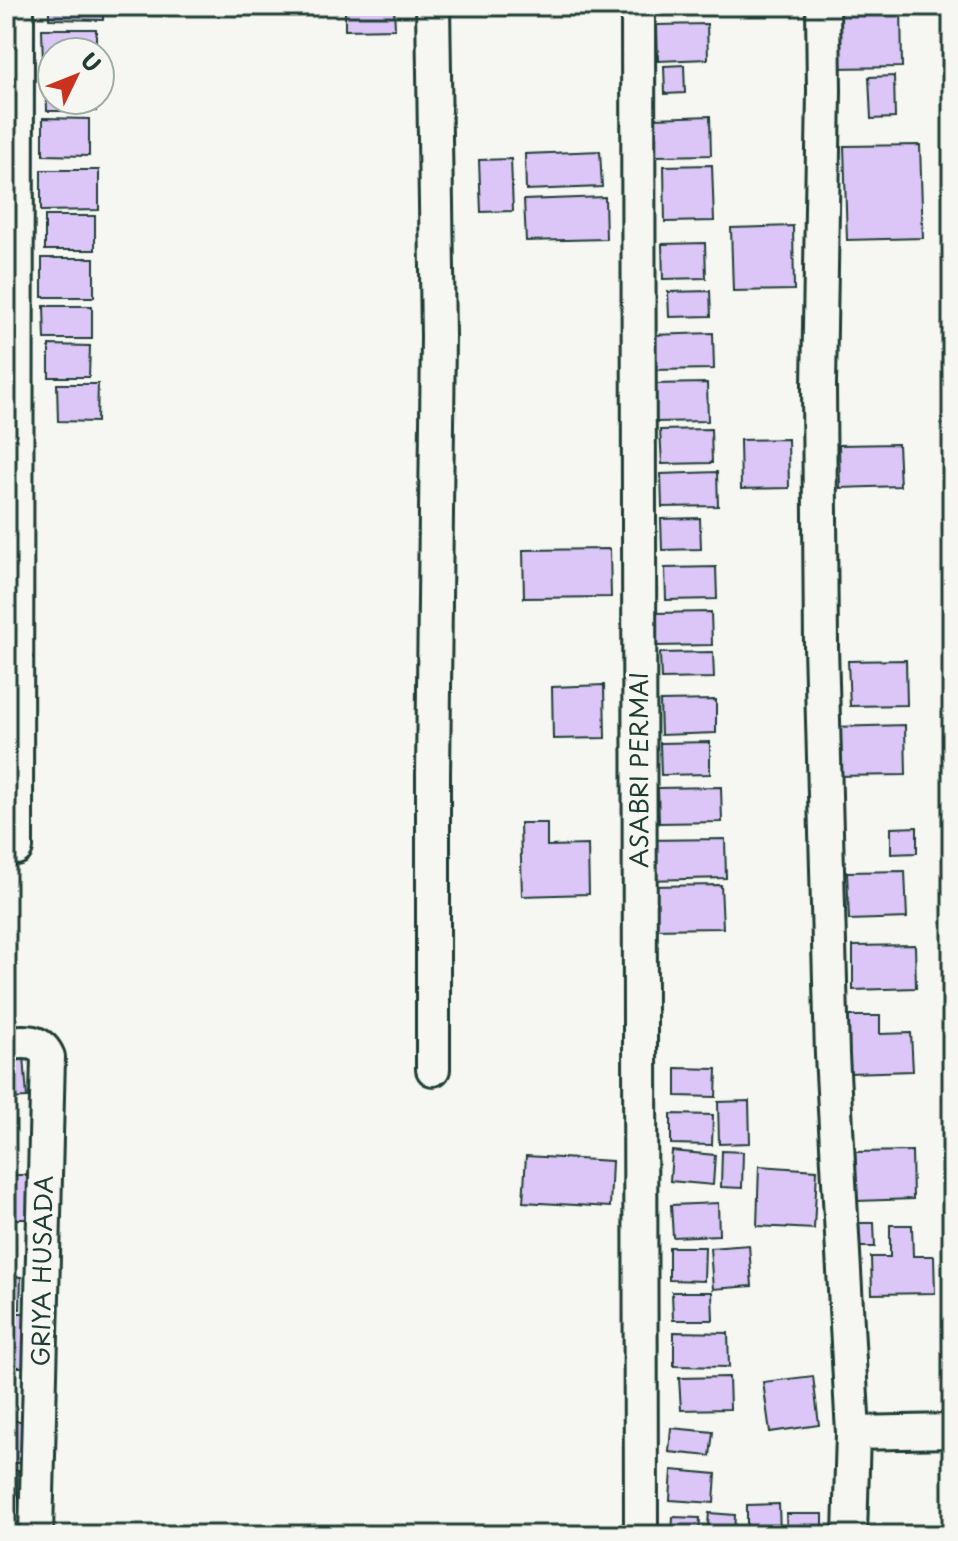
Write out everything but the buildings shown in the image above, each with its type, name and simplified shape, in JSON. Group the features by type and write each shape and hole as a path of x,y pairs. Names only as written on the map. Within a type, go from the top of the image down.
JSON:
{"street":[{"path":"16,848 17,6"},
{"path":"433,6 438,336 433,1069"},
{"name":"ASABRI PERMAI","path":"638,6 641,1535"},
{"path":"823,6 819,386 821,646 832,1055 853,1433 850,1535"},
{"name":"GRIYA HUSADA","path":"6,1043 35,1042 41,1045 48,1057 36,1535"},
{"path":"853,1433 952,1431"}]}
